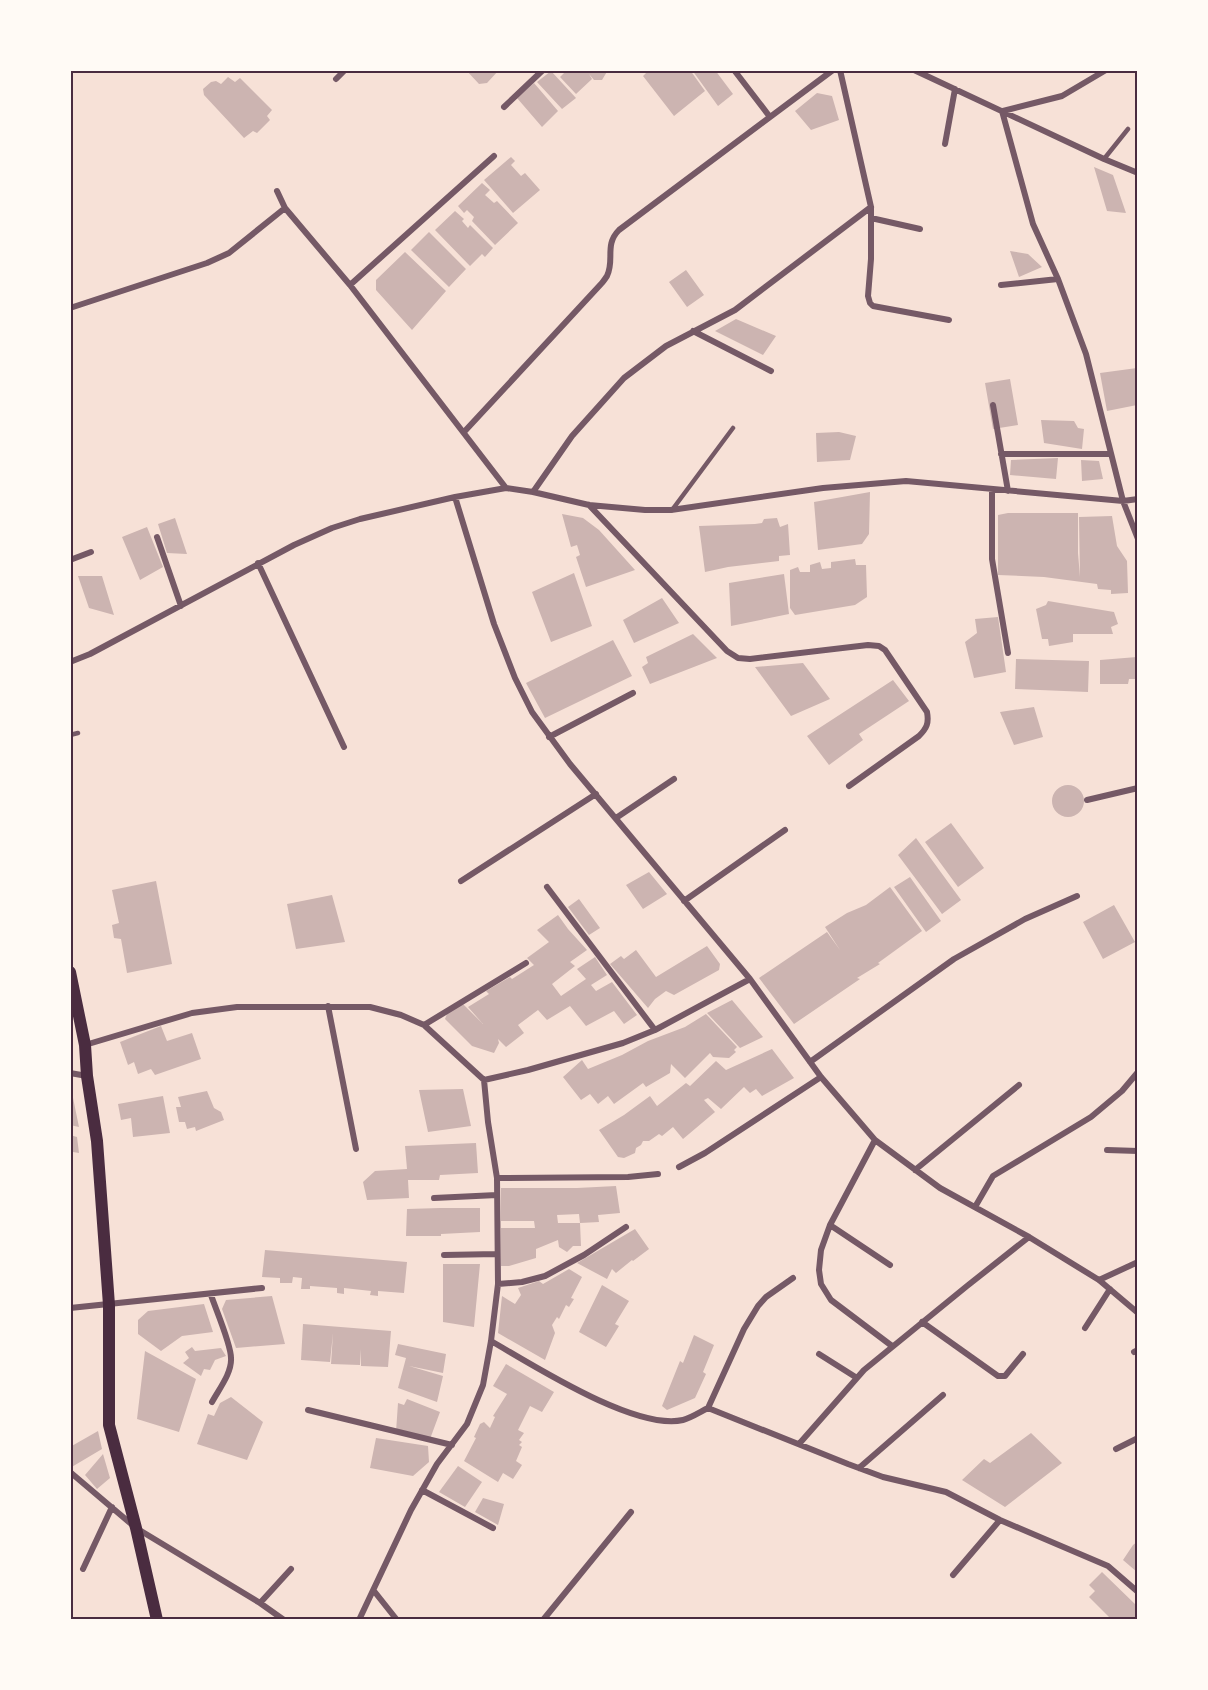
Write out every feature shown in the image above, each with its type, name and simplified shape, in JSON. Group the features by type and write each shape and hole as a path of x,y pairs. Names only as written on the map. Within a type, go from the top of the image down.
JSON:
{"main road":[{"path":"70,972 84,1045 97,1141 109,1305 109,1425 136,1528 156,1620"}],"street":[{"path":"336,80 345,70"},
{"path":"504,107 543,70"},
{"path":"734,70 770,117"},
{"path":"464,432 601,284 609,270 610,246 613,236 619,230 833,70"},
{"path":"840,70 871,207 868,296 870,303 873,306 949,320"},
{"path":"914,70 1137,173"},
{"path":"930,78 934,70"},
{"path":"1002,111 1062,96 1106,70"},
{"path":"945,144 955,89"},
{"path":"1002,111 1033,224 1058,279 1086,354 1110,454 1123,501 1137,539"},
{"path":"350,285 494,156"},
{"path":"277,191 285,208 350,285 506,488"},
{"path":"533,492 572,436 624,378 666,346 735,310 871,207"},
{"path":"70,308 229,253 285,208"},
{"path":"871,218 920,229"},
{"path":"1001,285 1058,279"},
{"path":"693,331 771,371"},
{"path":"993,405 1008,491"},
{"path":"1001,454 1110,454"},
{"path":"70,662 90,654 294,545 332,528 360,519 455,497 506,488 589,505 645,510 671,510 824,488 906,481 1123,501 1137,499"},
{"path":"992,489 992,560 1008,653"},
{"path":"455,497 494,624 515,678 532,712 549,737 596,795 750,979 821,1077 875,1140 939,1188 1029,1237 1099,1280 1137,1313"},
{"path":"589,505 727,651 738,658 750,659 868,645 879,646 885,650 927,712 928,724 919,735 849,786"},
{"path":"157,537 181,606"},
{"path":"70,560 91,552"},
{"path":"258,564 344,747"},
{"path":"549,737 633,693"},
{"path":"616,818 674,778"},
{"path":"1087,800 1137,788"},
{"path":"461,881 596,795"},
{"path":"684,901 785,830"},
{"path":"547,887 656,1030"},
{"path":"810,1062 954,959 1025,919 1077,896"},
{"path":"424,1025 526,963"},
{"path":"484,1080 595,1051 656,1030 750,979"},
{"path":"328,1006 356,1149"},
{"path":"84,1045 192,1013 237,1007 370,1007 401,1015 424,1025 484,1080 497,1178 498,1284 483,1385 468,1424 437,1464 422,1490 359,1620"},
{"path":"975,1207 993,1176 1091,1117 1122,1091 1137,1072"},
{"path":"70,1074 87,1076"},
{"path":"678,1167 705,1153 821,1077"},
{"path":"915,1170 1019,1085"},
{"path":"875,1140 830,1225 822,1250 819,1270 821,1284 831,1300 892,1346"},
{"path":"1107,1150 1137,1151"},
{"path":"497,1178 628,1177 658,1174"},
{"path":"434,1198 497,1195"},
{"path":"830,1225 890,1265"},
{"path":"498,1284 545,1276 626,1227"},
{"path":"799,1444 857,1378 892,1346 1029,1237"},
{"path":"444,1255 497,1254"},
{"path":"1099,1280 1137,1262"},
{"path":"491,1341 582,1393 628,1412 660,1420 682,1420 708,1408 744,1329 758,1306 766,1297 793,1278"},
{"path":"70,1308 262,1288"},
{"path":"1085,1328 1110,1289"},
{"path":"211,1295 232,1359 227,1375 212,1402"},
{"path":"922,1322 998,1376 1005,1376 1023,1354"},
{"path":"819,1354 857,1378"},
{"path":"860,1468 943,1395"},
{"path":"708,1408 883,1477 946,1492 1000,1520 1108,1566 1137,1592"},
{"path":"308,1410 452,1444"},
{"path":"1116,1449 1137,1438"},
{"path":"70,1472 136,1528 284,1620"},
{"path":"422,1490 494,1528"},
{"path":"83,1569 112,1507"},
{"path":"543,1620 631,1512"},
{"path":"953,1575 1000,1520"},
{"path":"260,1603 291,1569"},
{"path":"374,1592 397,1620"}],"lane":[{"path":"1104,159 1128,129"},
{"path":"671,510 733,428"},
{"path":"70,735 78,733"}],"building":[{"path":"466,70 499,70 487,83 479,84"},
{"path":"567,70 608,70 602,80 594,80 589,74 592,79 576,94 560,77"},
{"path":"649,70 690,70 705,91 674,116 643,76"},
{"path":"692,70 715,70 733,94 718,106"},
{"path":"551,71 576,98 562,109 537,82"},
{"path":"228,77 235,82 240,78 272,110 267,116 270,120 257,133 253,131 244,138 204,95 203,89 211,82 216,81 221,84"},
{"path":"534,83 558,111 542,127 517,98"},
{"path":"817,93 832,96 839,120 811,130 795,111"},
{"path":"511,157 515,161 511,165 521,176 525,173 540,190 513,213 484,180"},
{"path":"1094,167 1113,175 1126,213 1107,211"},
{"path":"482,183 490,190 485,195 494,203 497,201 518,223 495,245 472,221 474,217 467,210 464,213 458,206"},
{"path":"455,211 464,219 462,221 468,228 470,225 493,248 485,257 482,254 470,266 435,230"},
{"path":"429,232 466,269 449,287 411,250"},
{"path":"1010,251 1028,254 1042,267 1019,277"},
{"path":"405,252 446,291 412,330 376,290 376,280"},
{"path":"686,270 704,295 687,307 669,282"},
{"path":"736,319 776,336 763,355 715,331"},
{"path":"1137,368 1137,405 1107,411 1100,373"},
{"path":"1010,379 1018,425 993,429 985,383"},
{"path":"1041,420 1074,421 1078,428 1084,429 1082,449 1044,443"},
{"path":"839,432 856,436 850,460 817,462 816,433"},
{"path":"1058,458 1056,479 1010,475 1011,460"},
{"path":"1081,460 1099,461 1103,479 1082,481"},
{"path":"870,492 869,534 862,544 818,550 814,502"},
{"path":"1078,513 1080,577 1079,517 1112,516 1117,546 1127,561 1128,593 1111,594 1111,590 1098,589 1097,584 1044,577 998,575 998,515"},
{"path":"562,514 583,518 599,530 635,570 586,587 576,557 580,555 577,545 571,547"},
{"path":"175,518 187,554 167,553 158,524"},
{"path":"777,518 780,527 788,524 790,555 779,556 779,561 705,572 699,526 755,524 762,523 764,519"},
{"path":"147,527 163,567 140,580 122,537"},
{"path":"855,559 856,565 866,565 867,597 855,605 795,615 790,608 790,570 798,567 800,572 810,572 810,565 820,562 822,569 831,568 831,562"},
{"path":"574,573 592,626 551,642 532,592"},
{"path":"784,574 789,614 731,626 729,583"},
{"path":"78,576 102,576 114,615 89,608"},
{"path":"662,598 679,623 634,643 623,620"},
{"path":"1048,601 1114,612 1118,624 1111,627 1113,634 1073,634 1073,642 1049,646 1048,639 1042,639 1036,609 1046,605"},
{"path":"998,617 1006,672 974,678 965,642 977,633 975,619"},
{"path":"693,634 717,658 650,684 642,667 648,663 646,657"},
{"path":"613,640 632,676 545,718 526,683"},
{"path":"1137,657 1137,679 1129,679 1128,684 1100,684 1100,660"},
{"path":"1016,659 1089,661 1088,692 1015,689"},
{"path":"803,663 830,699 791,716 755,667"},
{"path":"893,680 909,701 859,734 863,740 829,765 807,736"},
{"path":"1034,707 1043,737 1014,745 1000,712"},
{"path":"1068,785 1079,790 1084,801 1079,812 1068,817 1057,812 1052,801 1057,790"},
{"path":"951,823 984,868 958,887 925,842"},
{"path":"916,838 961,900 942,914 898,855"},
{"path":"649,872 667,894 643,909 626,885"},
{"path":"910,877 941,921 926,932 894,887"},
{"path":"156,881 172,964 127,973 121,939 114,938 112,925 119,923 112,890"},
{"path":"890,887 922,931 878,963 880,964 857,978 860,979 794,1024 759,978 827,932 840,950 825,927 847,913 866,905"},
{"path":"332,895 345,942 296,949 287,904"},
{"path":"579,899 600,928 589,935 568,907"},
{"path":"1114,905 1135,942 1103,959 1083,922"},
{"path":"558,915 587,950 570,962 575,966 552,984 561,996 586,979 577,969 595,957 607,975 591,985 596,991 612,982 637,1015 624,1024 614,1011 586,1026 570,1006 547,1020 538,1010 518,1025 524,1033 506,1047 498,1039 499,1043 494,1053 472,1046 445,1019 447,1014 462,1003 483,1024 468,1007 489,994 486,991 510,977 512,979 534,965 527,958 549,942 537,930"},
{"path":"707,946 720,964 719,970 674,995 666,991 648,1008 610,964 621,956 624,959 636,950 656,977"},
{"path":"732,1000 763,1037 740,1048 707,1013"},
{"path":"706,1014 737,1047 734,1050 736,1052 729,1058 713,1057 710,1053 685,1078 671,1064 670,1073 646,1087 643,1083 614,1104 608,1096 598,1104 590,1094 581,1100 563,1077 582,1060 588,1069 648,1041 685,1027"},
{"path":"161,1026 167,1041 192,1033 201,1059 155,1075 151,1069 138,1074 134,1062 128,1065 120,1042"},
{"path":"772,1049 794,1078 762,1096 756,1089 750,1093 744,1087 721,1109 708,1098 704,1100 715,1112 683,1139 673,1127 662,1136 659,1134 649,1141 643,1141 636,1148 635,1153 624,1158 618,1157 599,1130 650,1096 657,1106 686,1083 690,1086 716,1061 726,1070"},
{"path":"463,1089 471,1126 428,1132 419,1090"},
{"path":"207,1091 214,1108 221,1112 224,1120 196,1131 195,1127 187,1129 185,1122 179,1122 176,1107 181,1107 178,1097"},
{"path":"70,1093 72,1093 79,1127 70,1125"},
{"path":"163,1096 170,1133 133,1137 131,1118 121,1120 118,1104"},
{"path":"70,1135 77,1137 79,1153 73,1152 73,1161 70,1161"},
{"path":"476,1143 478,1173 440,1175 439,1180 408,1180 409,1198 367,1200 363,1182 375,1171 407,1169 405,1146"},
{"path":"616,1186 620,1213 598,1215 599,1222 580,1223 581,1246 573,1246 567,1252 559,1247 558,1240 536,1249 536,1258 501,1266 501,1228 535,1228 534,1221 501,1221 501,1188","holes":["579,1214 580,1223 558,1223 557,1215"]},
{"path":"480,1208 480,1232 441,1234 441,1236 406,1236 407,1209"},
{"path":"635,1229 649,1249 616,1273 612,1269 607,1279 577,1263"},
{"path":"265,1250 407,1262 404,1293 378,1291 378,1296 370,1295 371,1291 344,1288 344,1294 337,1293 337,1288 310,1286 310,1289 301,1289 302,1278 293,1277 292,1283 280,1283 280,1278 262,1277"},
{"path":"443,1264 480,1264 474,1327 443,1322"},
{"path":"569,1269 582,1277 569,1307 566,1305 559,1319 557,1317 552,1325 555,1333 545,1360 498,1333 502,1296 515,1304 521,1295 518,1288 539,1281 543,1284"},
{"path":"602,1285 629,1301 615,1324 619,1326 606,1347 579,1332"},
{"path":"272,1296 285,1344 236,1348 222,1309 226,1300"},
{"path":"204,1304 213,1332 182,1336 161,1351 138,1334 138,1320 148,1311"},
{"path":"303,1324 391,1331 388,1367 361,1366 361,1349 360,1365 331,1364 333,1333 330,1362 301,1360"},
{"path":"694,1335 714,1345 703,1372 706,1374 695,1398 667,1410 662,1406 680,1361 683,1363"},
{"path":"398,1344 446,1354 443,1373 409,1366 443,1376 437,1402 398,1388 406,1358 395,1355"},
{"path":"192,1347 195,1351 221,1348 226,1356 215,1360 210,1370 204,1369 201,1376 183,1363 189,1358 185,1352"},
{"path":"145,1351 196,1379 179,1432 137,1419"},
{"path":"506,1364 554,1392 542,1412 530,1406 518,1430 524,1433 519,1440 522,1442 519,1445 522,1447 516,1461 522,1465 513,1479 503,1473 498,1482 464,1461 476,1438 474,1437 480,1424 484,1422 490,1428 495,1417 493,1416 507,1394 493,1386"},
{"path":"231,1397 263,1422 247,1460 197,1444 208,1414 214,1416 220,1403"},
{"path":"407,1399 440,1412 430,1439 396,1432 398,1403 404,1405"},
{"path":"98,1431 102,1449 70,1468 70,1447"},
{"path":"1031,1433 1062,1463 1005,1507 962,1480 984,1459 990,1463"},
{"path":"376,1438 428,1446 429,1462 413,1476 370,1468"},
{"path":"103,1454 110,1478 97,1489 85,1475"},
{"path":"458,1466 482,1482 465,1507 439,1492"},
{"path":"483,1498 504,1504 498,1525 475,1512"},
{"path":"1137,1542 1137,1572 1123,1560"},
{"path":"1102,1572 1137,1606 1137,1620 1112,1620 1089,1597 1095,1591 1089,1585"}]}
